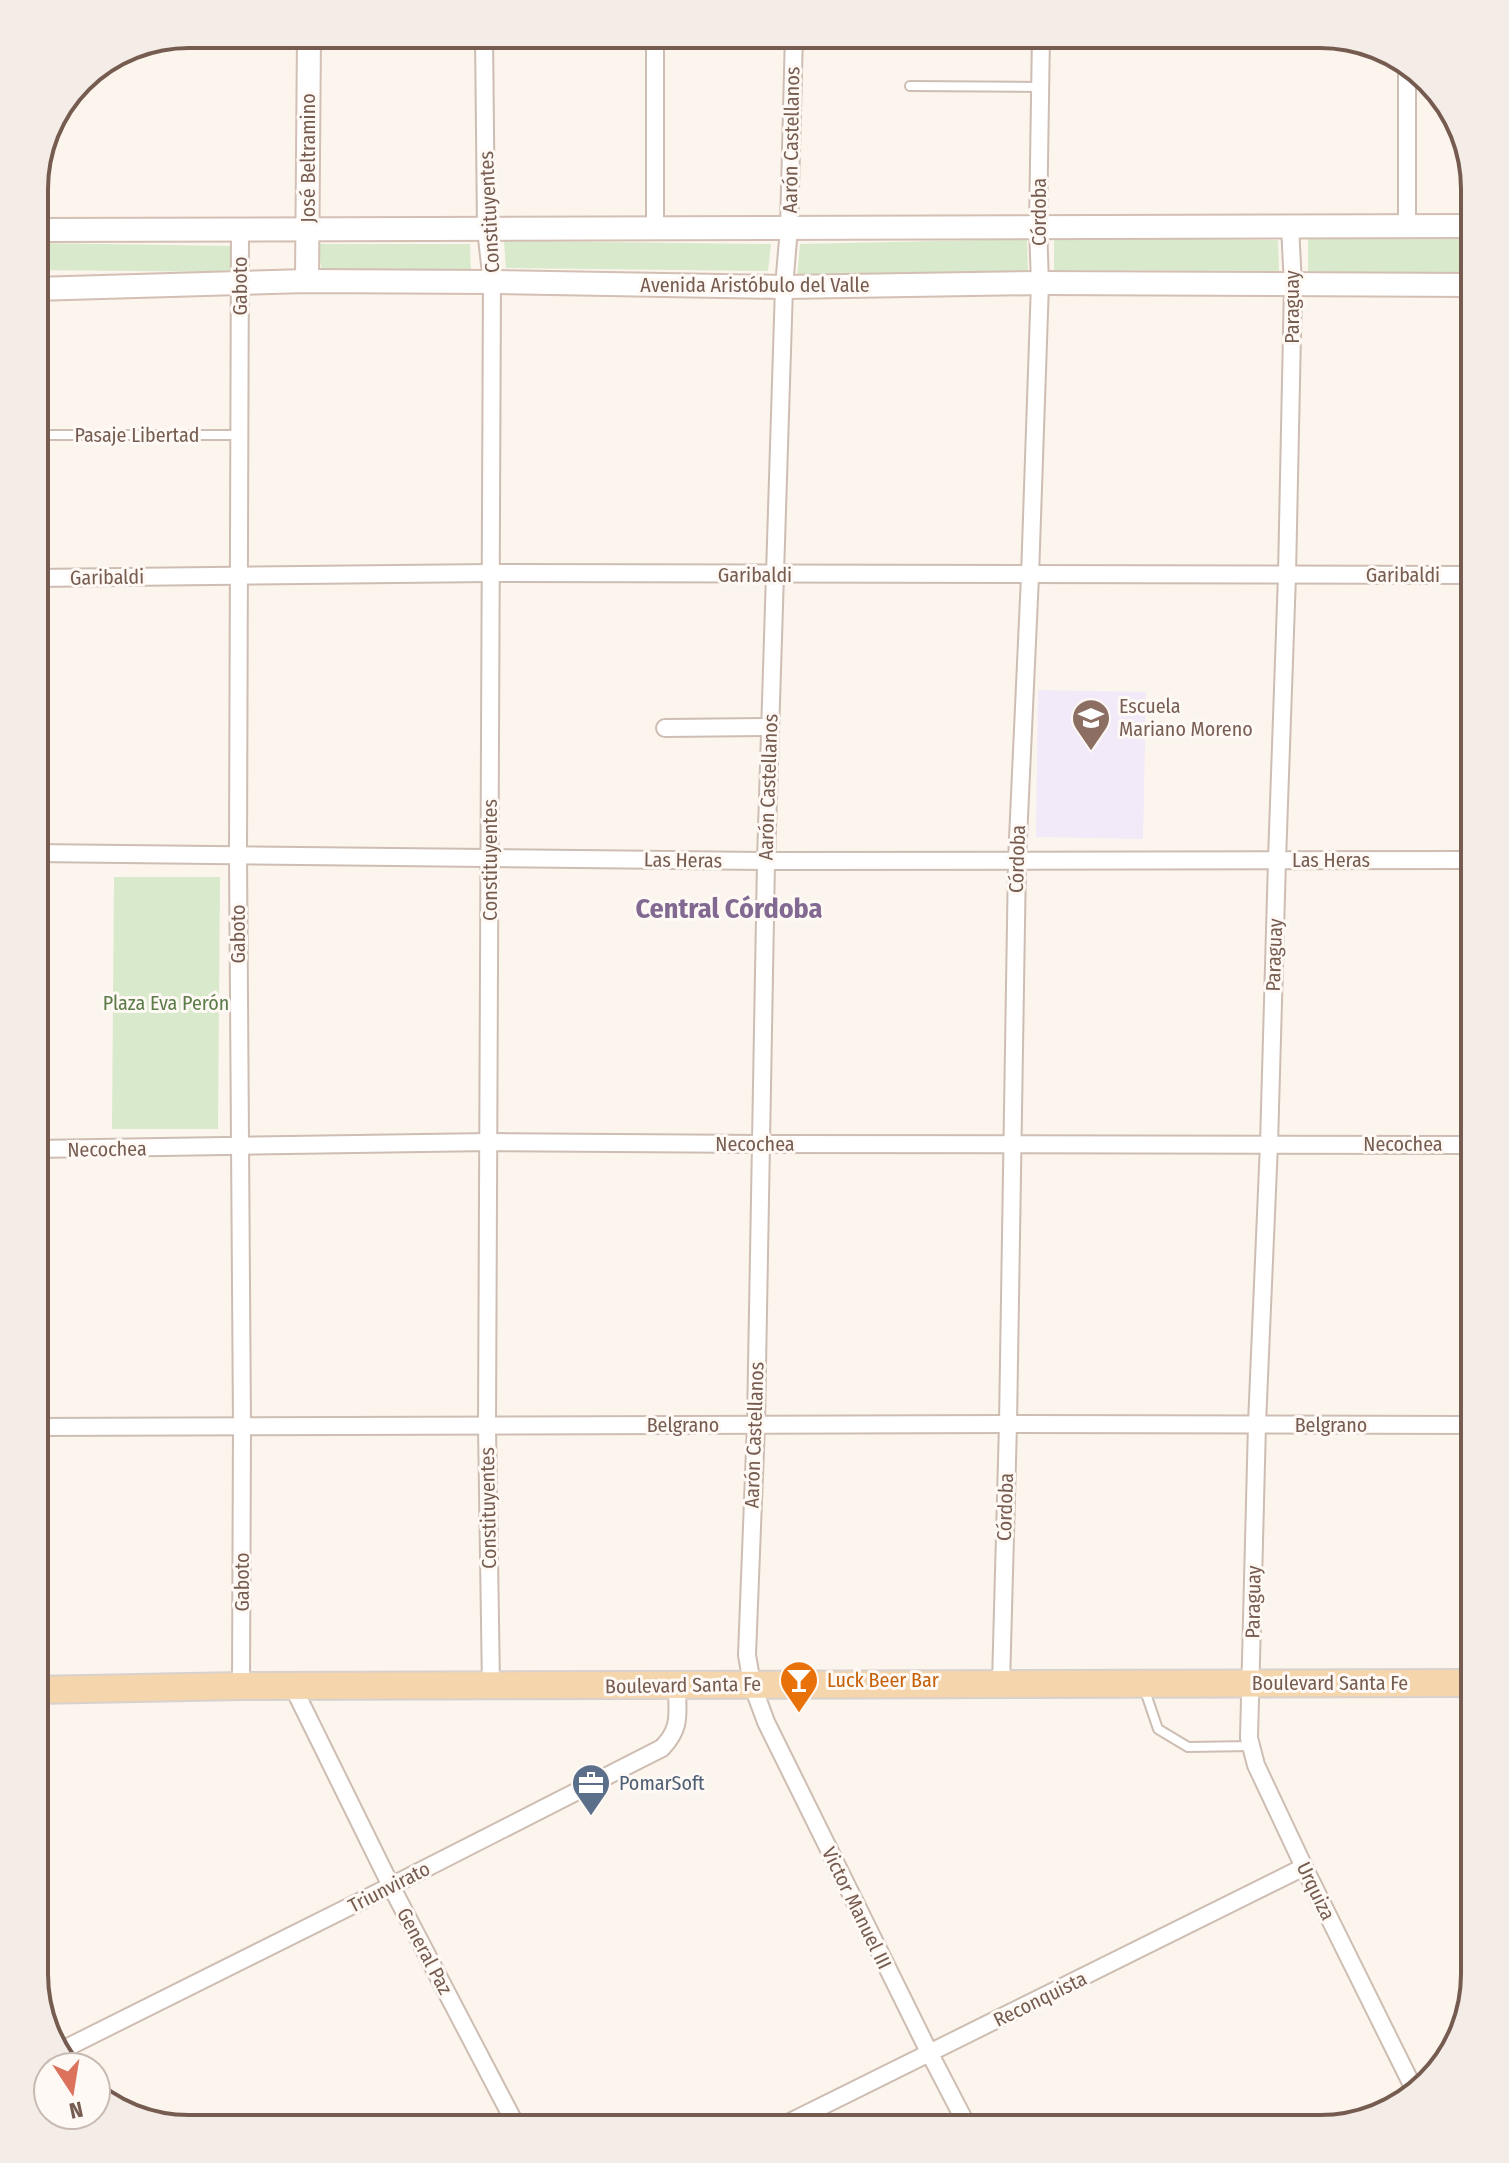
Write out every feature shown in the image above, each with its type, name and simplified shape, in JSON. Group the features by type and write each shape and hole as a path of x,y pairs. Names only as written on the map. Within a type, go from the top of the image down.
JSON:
{"main road":[{"name":"Boulevard Santa Fe","path":"48,1690 241,1686 1461,1683"}],"street":[{"name":"José Beltramino","path":"307,281 309,48"},
{"name":"Constituyentes","path":"484,48 486,229 492,282 487,1426 491,1686"},
{"path":"655,48 655,228"},
{"name":"Aarón Castellanos","path":"752,1684 747,1655 756,1424 769,727 794,48"},
{"name":"Córdoba","path":"1001,1684 1017,861 1040,283 1041,48"},
{"path":"1407,78 1407,227"},
{"name":"Paraguay","path":"1251,1683 1257,1424 1287,575 1293,285 1290,226"},
{"path":"48,230 1461,226"},
{"name":"Gaboto","path":"240,230 238,855 241,1686"},
{"name":"Avenida Aristóbulo del Valle","path":"48,289 307,281 784,287 1040,283 1461,285"},
{"name":"Garibaldi","path":"48,578 490,573 1461,575"},
{"path":"665,728 769,727"},
{"name":"Las Heras","path":"48,853 766,861 1461,860"},
{"name":"Necochea","path":"48,1149 490,1142 1461,1145"},
{"name":"Belgrano","path":"48,1427 1461,1425"},
{"name":"Urquiza","path":"1251,1683 1249,1738 1256,1765 1411,2082"},
{"name":"Victor Manuel III","path":"752,1684 766,1722 962,2115"},
{"name":"Triunvirato","path":"69,2047 662,1748 674,1735 677,1686"},
{"name":"General Paz","path":"293,1687 391,1886 511,2115"},
{"name":"Reconquista","path":"805,2115 1304,1867"}],"lane":[{"path":"910,86 1040,87"},
{"name":"Pasaje Libertad","path":"48,435 240,435"},
{"path":"1142,1684 1158,1729 1188,1747 1251,1746"}],"shaded area":[{"name":"Escuela Mariano Moreno","path":"1038,690 1146,692 1143,839 1036,837"}],"green space":[{"path":"1054,237 1278,240 1279,271 1054,270"},
{"path":"1461,238 1461,275 1308,275 1308,239"},
{"path":"1027,239 1028,272 797,277 800,244"},
{"path":"504,241 771,244 768,271 506,268"},
{"path":"48,243 237,246 234,272 48,270"},
{"path":"317,244 470,244 471,273 322,272"},
{"name":"Plaza Eva Perón","path":"114,877 220,877 218,1129 112,1129"}],"place":[{"name":"Escuela Mariano Moreno","path":"1091,752"},
{"name":"Luck Beer Bar","path":"799,1714"},
{"name":"PomarSoft","path":"591,1817"}],"district":[{"name":"Central Córdoba","path":"729,908"}]}
